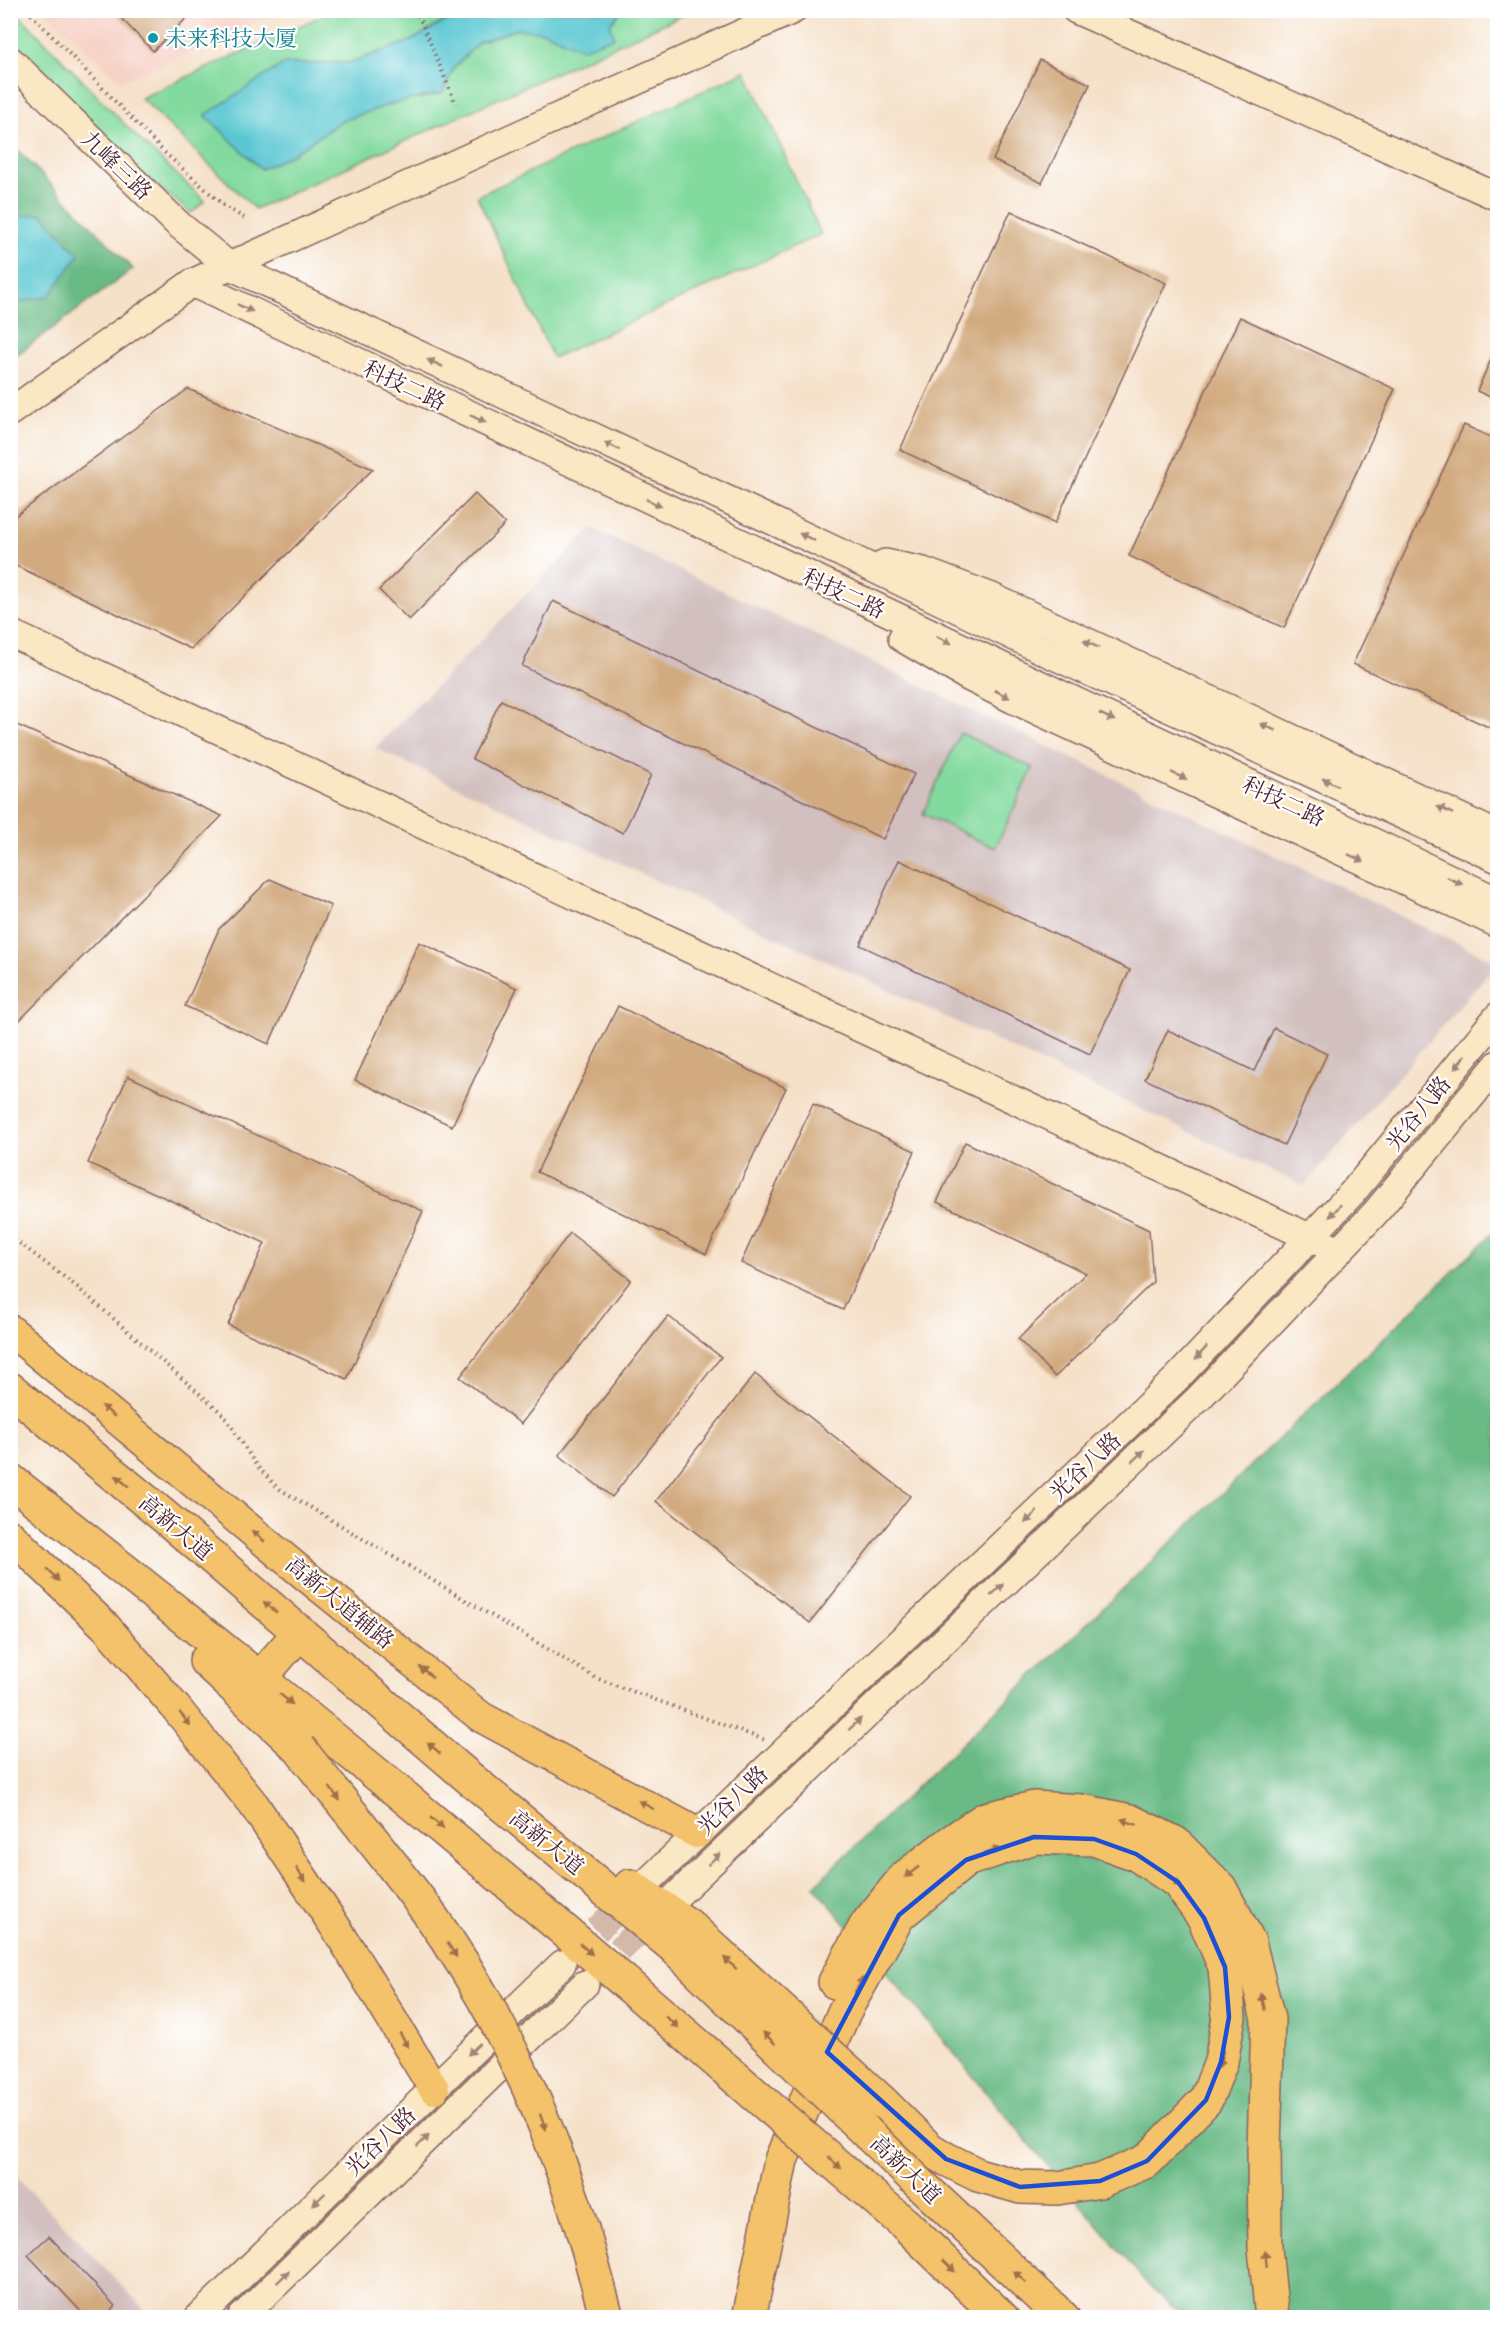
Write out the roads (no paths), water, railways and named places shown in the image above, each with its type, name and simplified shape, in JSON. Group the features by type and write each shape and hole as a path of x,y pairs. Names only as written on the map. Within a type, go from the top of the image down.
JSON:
{"highway":[{"name":"高新大道","path":"10,1389 300,1632 467,1776 678,1924 917,2181 1063,2318"},
{"name":"高新大道","path":"10,1480 389,1782 906,2225 1002,2318"},
{"path":"10,1486 244,1695 299,1748 429,1914 492,2011 537,2108 584,2231 606,2318"},
{"path":"260,1678 300,1632"},
{"path":"729,2318 737,2272 763,2163 832,1988 867,1924 904,1878 948,1844 985,1820 1034,1809 1081,1810 1130,1821 1175,1843 1220,1888 1249,1942 1268,2019 1263,2148 1265,2248 1272,2318"},
{"path":"678,1924 882,2102 928,2148 978,2175 1020,2187 1057,2188 1100,2181 1147,2161 1206,2100 1221,2062 1229,2017 1226,1967 1204,1918 1178,1881 1136,1854 1094,1839 1034,1837 966,1860 899,1915 845,2010 781,2160 749,2318"}],"main road":[{"name":"高新大道辅路","path":"10,1329 306,1576 481,1717 697,1833"},
{"path":"10,1535 106,1627 176,1708 254,1805 340,1934 434,2089"}],"street":[{"path":"10,412 192,283 793,10"},
{"path":"1076,10 1497,197"},
{"name":"九峰三路","path":"10,60 178,224 228,266"},
{"name":"科技二路","path":"228,266 841,553 1050,654 1497,859"},
{"name":"科技二路","path":"192,283 1497,901"},
{"path":"841,553 923,571 992,597 1497,834"},
{"path":"828,585 904,639 978,681 1497,924"},
{"path":"10,633 1339,1251"},
{"name":"光谷八路","path":"642,1887 1177,1378 1353,1192 1497,1016"},
{"name":"光谷八路","path":"678,1924 1198,1399 1339,1251 1376,1212 1497,1064"},
{"name":"光谷八路","path":"198,2318 562,1964"},
{"name":"光谷八路","path":"241,2318 585,1984"}],"water":[{"path":"448,11 621,11 610,24 614,37 582,49 545,32 517,29 479,42 454,68 442,93 391,104 342,121 289,156 261,169 205,115 283,64 349,63 411,41 447,20"},
{"path":"42,214 79,255 49,296 11,303 11,217"}],"tunnel":[{"path":"567,1959 636,1892"},
{"path":"590,1979 661,1910"}],"place":[{"name":"未来科技大厦","path":"153,38"}]}
